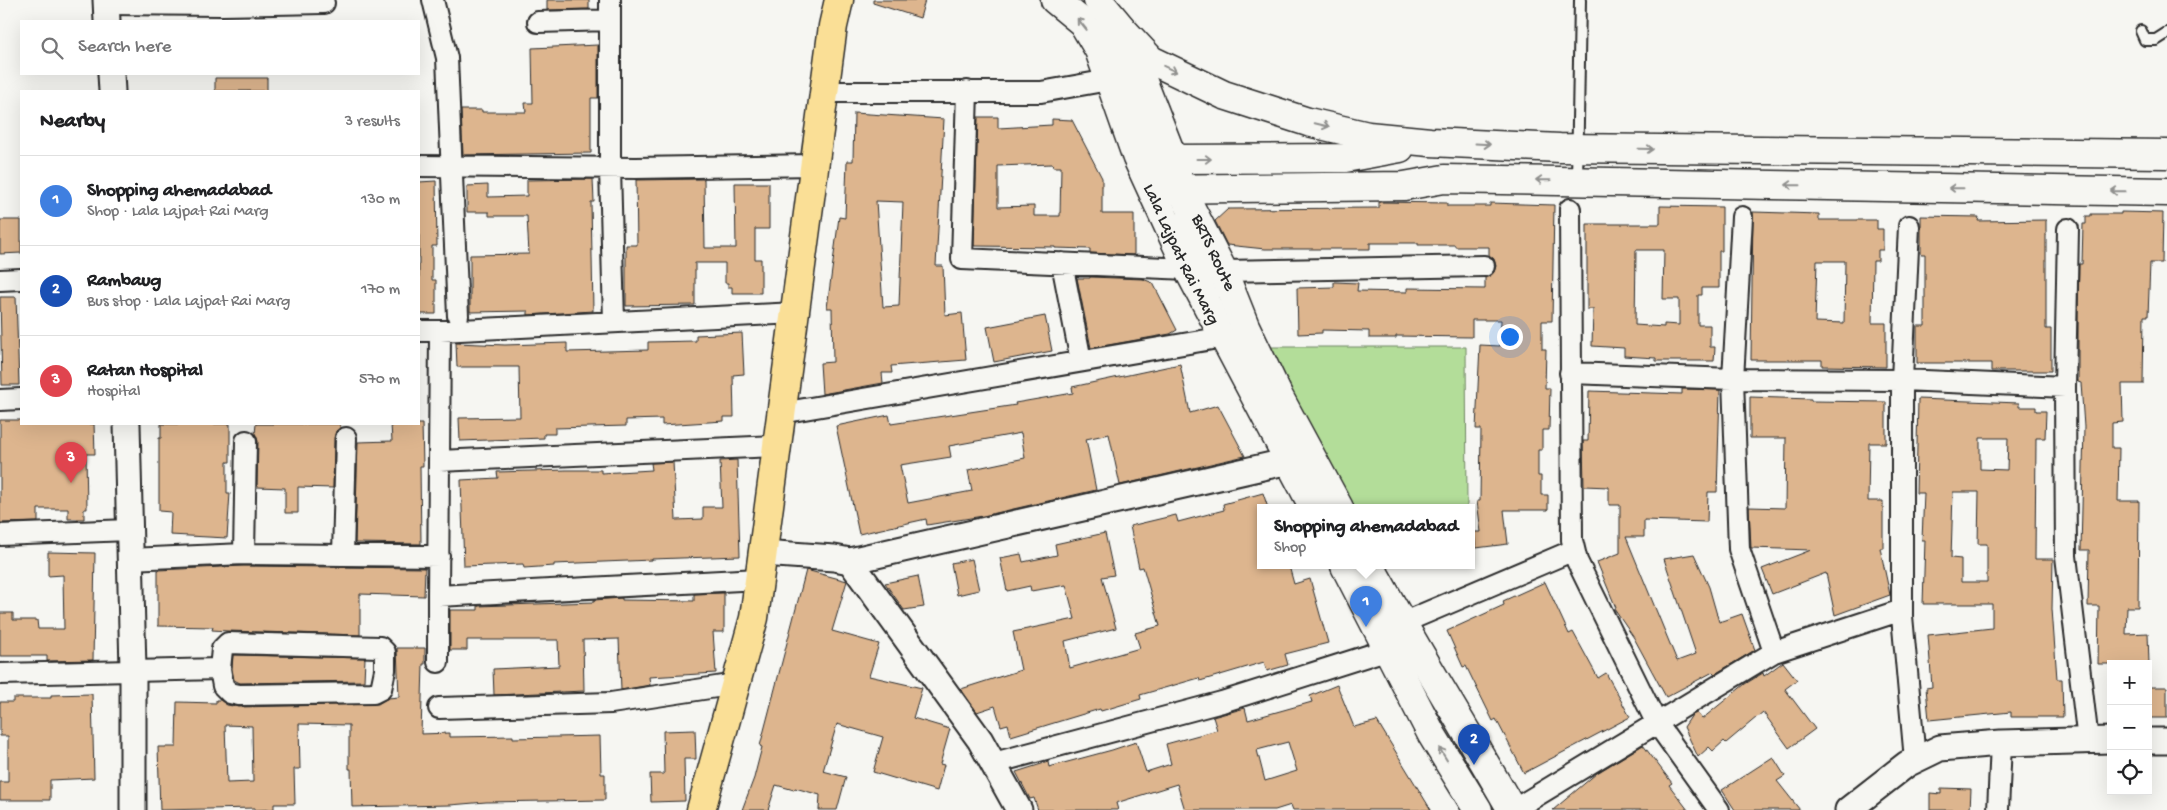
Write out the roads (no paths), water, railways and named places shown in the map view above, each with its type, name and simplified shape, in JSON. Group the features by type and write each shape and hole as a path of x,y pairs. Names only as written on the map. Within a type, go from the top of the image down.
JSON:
{"main road":[{"name":"Lala Lajpat Rai Marg","path":"1056,0 1082,23 1099,50 1110,80 1155,158 1170,194 1188,269 1289,461 1323,501"},
{"path":"1097,0 1151,60 1224,95 1308,122 1368,136 1443,142 1578,148 2167,154"},
{"path":"701,810 754,618 776,446 796,312 834,9"},
{"name":"Lala Lajpat Rai Marg","path":"1123,30 1155,158 1170,194 1223,271 1245,326 1323,501"},
{"path":"1155,158 1345,158 1443,142"},
{"path":"1443,142 1456,179"},
{"path":"1170,194 1404,186 1444,179 2167,192"},
{"path":"1347,569 1432,734 1502,809"},
{"path":"1372,569 1462,722 1502,809"}],"street":[{"path":"433,0 447,58 450,168 458,316"},
{"path":"610,0 610,168 614,322"},
{"path":"106,8 324,3"},
{"path":"538,22 610,20"},
{"path":"111,75 112,90"},
{"path":"824,92 1041,92 1110,80"},
{"path":"967,91 962,258 1188,269"},
{"path":"420,166 450,168 610,168 814,165"},
{"path":"1570,209 1572,540 1576,561 1656,722 1719,810"},
{"path":"1742,217 1733,379 1739,549 1774,652"},
{"path":"1909,226 1902,380 1902,610 1915,760"},
{"path":"1848,810 1907,764 1940,748 2001,743 2099,741 2066,556 2065,387 2068,229"},
{"path":"1062,263 1081,361"},
{"path":"1223,271 1484,266"},
{"path":"0,280 20,279"},
{"path":"420,331 796,312"},
{"path":"438,662 440,331"},
{"path":"781,413 1224,337"},
{"path":"1570,373 1733,379 1902,380 2065,387"},
{"path":"0,400 20,399"},
{"path":"127,425 133,670 133,810"},
{"path":"343,555 346,438"},
{"path":"244,554 246,441"},
{"path":"440,461 776,446"},
{"path":"438,596 834,558 850,561 1289,461"},
{"path":"0,535 129,530"},
{"path":"1402,623 1574,550"},
{"path":"129,559 244,554 439,556"},
{"path":"850,561 980,740 1019,810"},
{"path":"1502,809 1656,722 1774,652 1902,610"},
{"path":"228,643 380,647 385,652 385,670 381,689 373,693 239,695 230,693 223,686 220,669 222,649 228,643"},
{"path":"994,763 1222,702 1389,649"},
{"path":"0,674 220,669"},
{"path":"439,708 611,703 736,684"},
{"path":"2152,741 2167,742"},
{"path":"1998,810 2001,743"}],"lane":[{"path":"1097,0 1155,158"},
{"path":"1577,181 1580,0"},
{"path":"2141,31 2145,40 2156,40 2167,34"},
{"name":"BRTS Route","path":"1170,194 1220,302"},
{"path":"1255,373 1323,501"},
{"path":"1362,569 1430,690 1502,809"}],"place":[{"name":"Ratan Hospital","path":"71,483"},
{"name":"Shopping ahemadabad","path":"1366,627"},
{"name":"Rambaug","path":"1474,765"}]}
